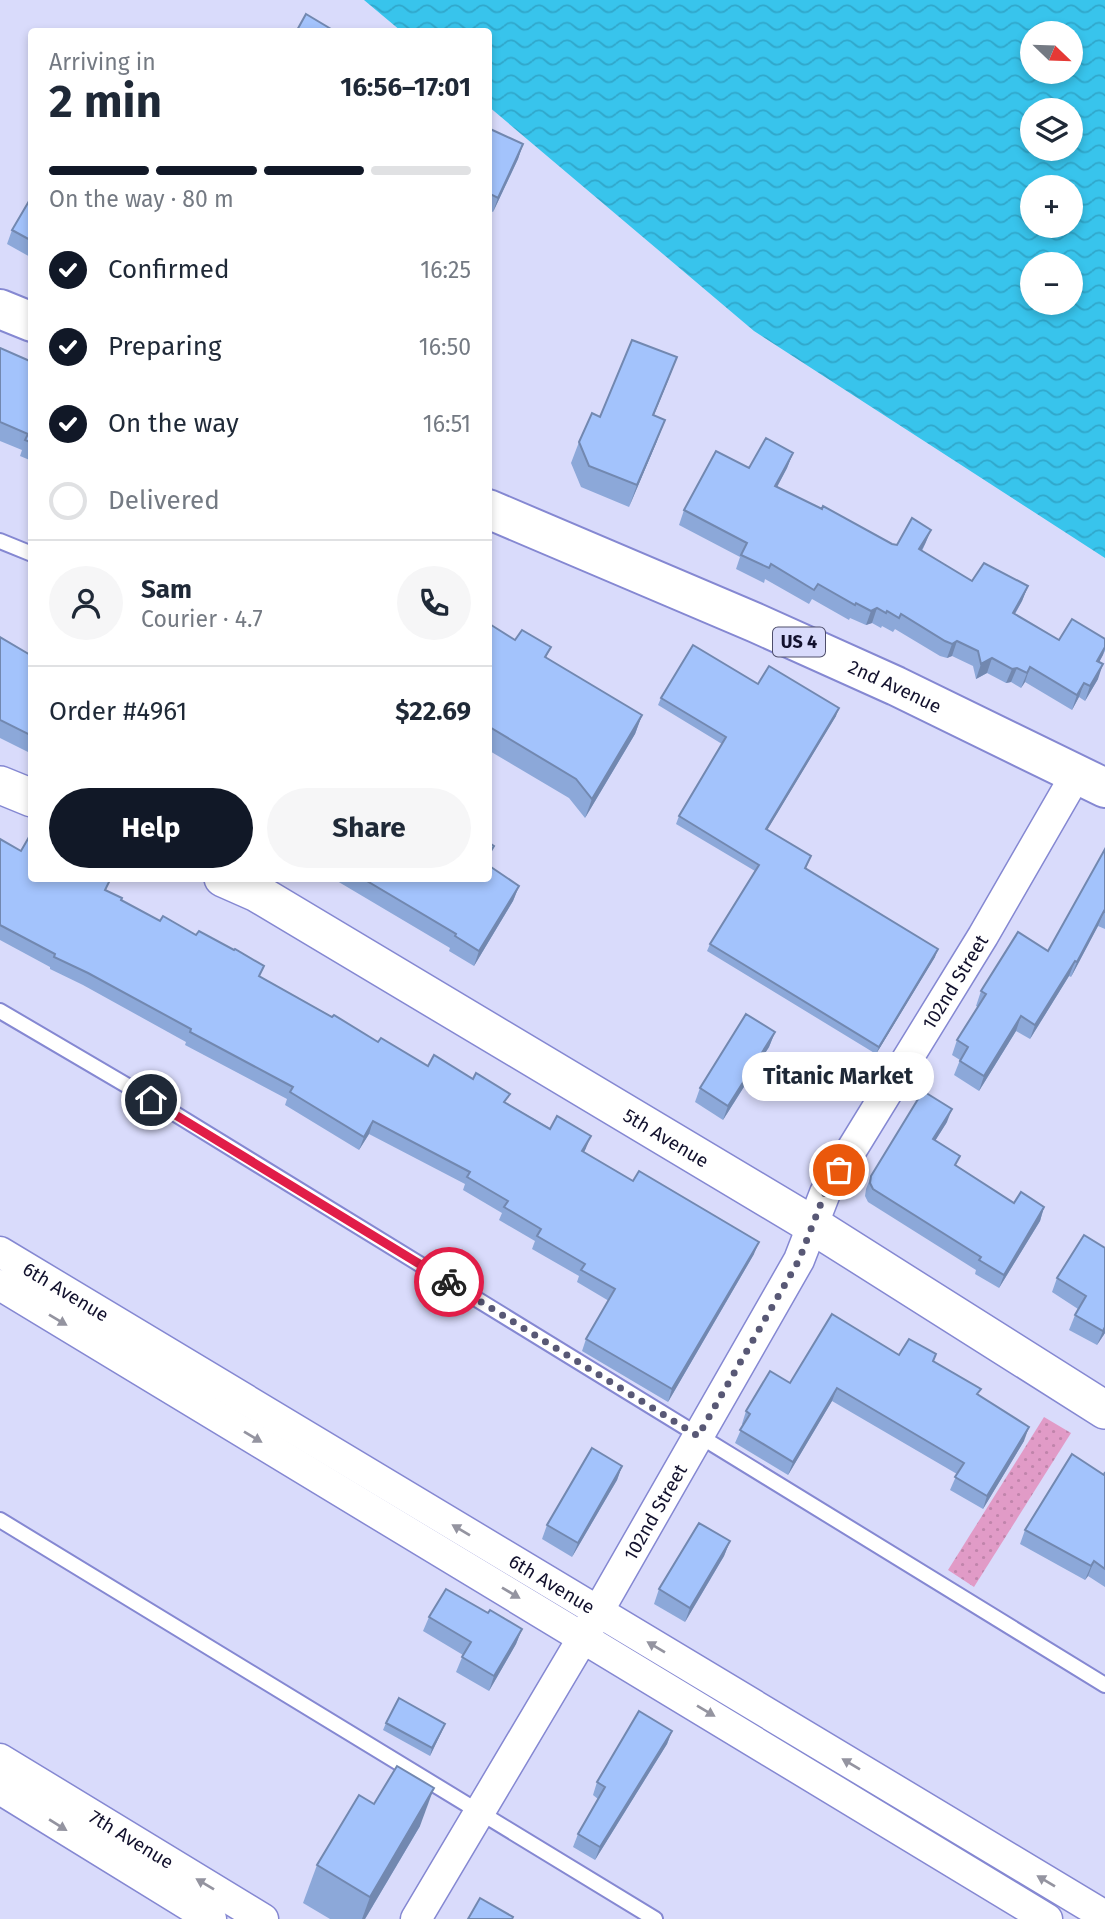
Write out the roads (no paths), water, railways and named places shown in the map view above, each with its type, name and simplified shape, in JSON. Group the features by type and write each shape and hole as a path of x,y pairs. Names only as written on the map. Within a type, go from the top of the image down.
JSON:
{"main road":[{"path":"0,309 28,320"},
{"name":"2nd Avenue","path":"492,511 791,638 1091,780"}],"street":[{"name":"102nd Street","path":"416,1919 590,1624 799,1260 825,1193 983,936 1091,780"},
{"path":"0,785 28,796"},
{"name":"5th Avenue","path":"232,882 257,893 814,1226 1105,1410"},
{"name":"6th Avenue","path":"0,1252 590,1624 969,1853 1105,1916"},
{"name":"6th Avenue","path":"0,1285 590,1624"},
{"name":"7th Avenue","path":"0,1759 263,1919"},
{"name":"7th Avenue","path":"0,1789 211,1919"},
{"name":"6th Avenue","path":"969,1853 1047,1919"}],"lane":[{"path":"0,541 28,552"},
{"path":"0,1012 173,1112 1105,1685"},
{"path":"0,1520 654,1919"}],"water":[{"path":"364,0 1105,0 1105,558 754,331 492,109 492,28 397,28"}],"place":[{"name":"Titanic Market","path":"839,1170"}]}
